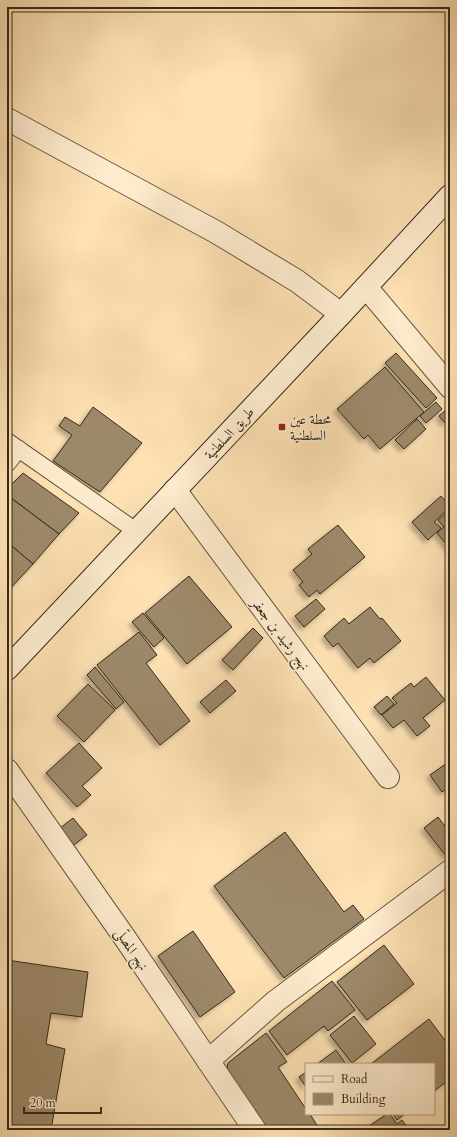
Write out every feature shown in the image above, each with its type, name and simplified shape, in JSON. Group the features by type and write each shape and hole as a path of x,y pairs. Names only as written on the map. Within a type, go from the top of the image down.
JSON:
{"street":[{"path":"7,119 216,232 297,281 341,314"},
{"name":"طريق السلطنية","path":"8,664 175,490 450,196"},
{"path":"366,287 450,387"},
{"name":"نهج رشيد بن جعفر","path":"175,490 388,777"},
{"name":"نهج المصلّى","path":"7,770 125,938 255,1130"},
{"path":"208,1061 276,1001 450,872"}],"lane":[{"path":"7,464 13,445 136,531"}],"building":[{"path":"396,353 437,398 426,408 385,363"},
{"path":"385,367 424,412 380,449 368,435 364,439 337,409"},
{"path":"436,402 442,409 426,423 420,416"},
{"path":"93,407 142,443 100,492 53,461 72,435 59,426 65,417 80,426"},
{"path":"447,409 450,413 450,418 445,423 439,416"},
{"path":"417,419 426,429 404,449 395,440"},
{"path":"23,473 79,513 59,534 7,495 7,489"},
{"path":"7,495 59,534 33,564 7,542"},
{"path":"441,496 450,507 434,522 441,528 428,540 412,522"},
{"path":"450,510 450,549 437,533 444,527 438,520"},
{"path":"338,525 365,557 320,594 317,590 309,597 299,585 303,582 293,570 312,554 308,549"},
{"path":"7,542 33,564 7,592"},
{"path":"189,576 232,627 187,664 145,613"},
{"path":"316,599 325,609 304,627 295,616"},
{"path":"370,607 380,619 382,618 401,641 374,663 370,658 358,668 338,643 333,647 324,636 344,618 349,624"},
{"path":"143,613 164,638 154,647 132,622"},
{"path":"253,628 263,638 233,670 222,660"},
{"path":"139,632 157,655 146,663 190,721 160,745 97,665"},
{"path":"95,667 124,702 116,709 87,675"},
{"path":"426,677 445,700 423,718 430,726 417,736 404,720 393,728 382,715 397,703 392,698 411,683 414,687"},
{"path":"226,680 236,691 210,713 200,702"},
{"path":"88,684 115,710 84,742 57,716"},
{"path":"387,696 394,704 381,715 374,707"},
{"path":"79,743 102,768 82,786 91,795 77,807 46,773"},
{"path":"450,761 450,788 449,787 442,792 430,775"},
{"path":"438,817 450,833 450,854 446,856 424,828"},
{"path":"73,818 87,835 67,850 54,833"},
{"path":"285,832 344,912 353,905 364,919 284,978 214,886"},
{"path":"193,931 235,992 200,1017 158,956"},
{"path":"384,945 414,984 367,1020 337,982"},
{"path":"7,960 88,972 82,1017 51,1013 46,1044 65,1049 51,1130 7,1130"},
{"path":"332,981 355,1010 328,1031 324,1026 287,1055 269,1031"},
{"path":"354,1016 376,1044 352,1063 330,1035"},
{"path":"429,1019 450,1047 450,1079 435,1090 435,1063 372,1063"},
{"path":"266,1033 287,1062 278,1067 305,1108 305,1115 311,1115 320,1130 263,1130 226,1075 228,1063"},
{"path":"336,1050 345,1063 318,1063"},
{"path":"305,1073 305,1086 299,1077"},
{"path":"386,1115 391,1115 397,1124 402,1120 408,1128 405,1130 363,1130"},
{"path":"394,1115 404,1115 397,1120"}],"place":[{"name":"محطة عين السلطنية","path":"282,427"}]}
